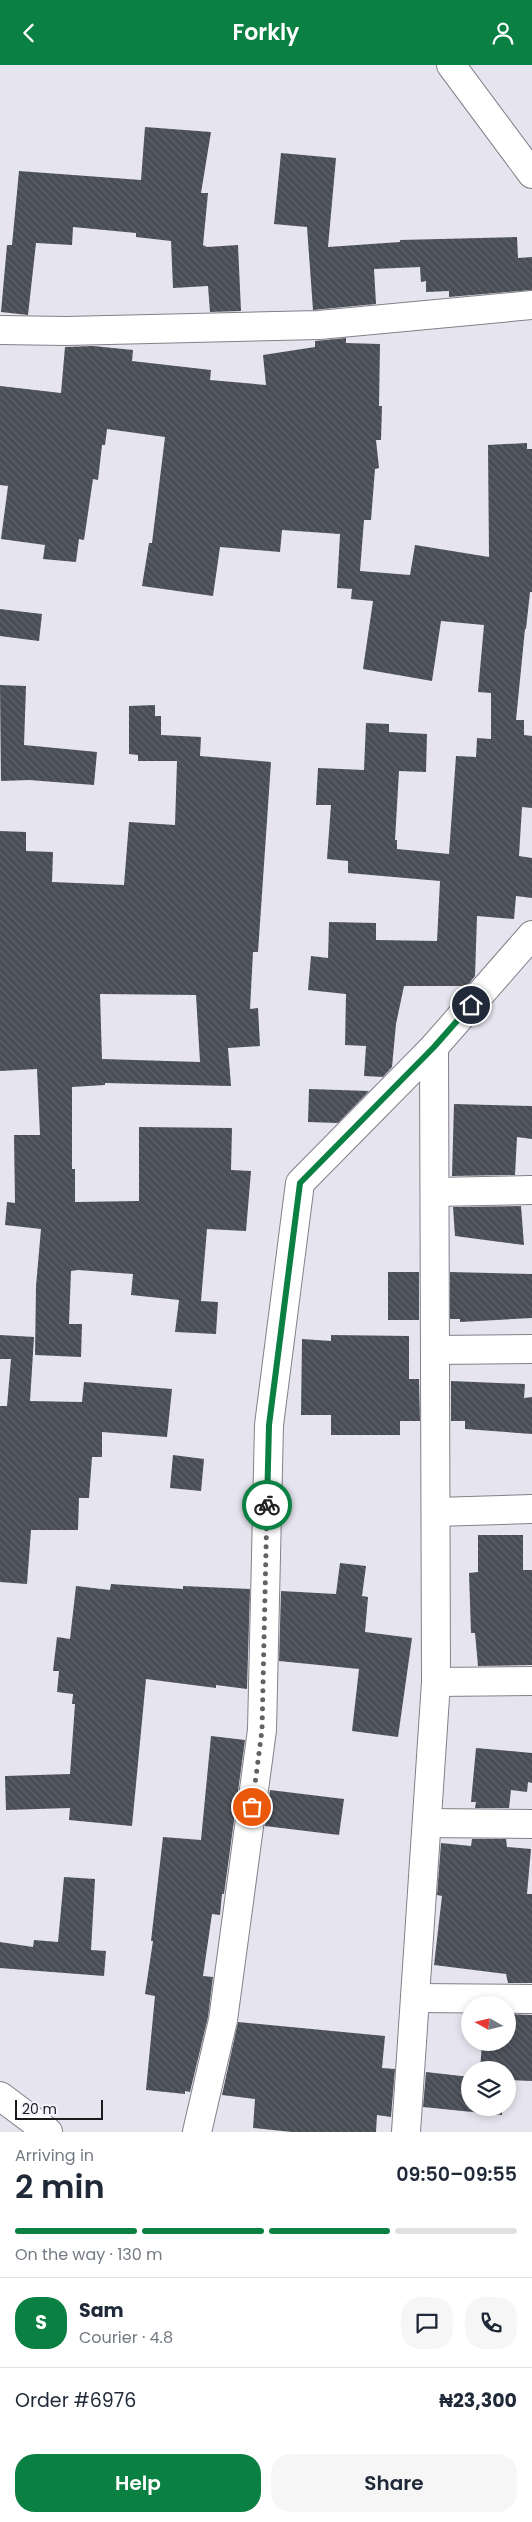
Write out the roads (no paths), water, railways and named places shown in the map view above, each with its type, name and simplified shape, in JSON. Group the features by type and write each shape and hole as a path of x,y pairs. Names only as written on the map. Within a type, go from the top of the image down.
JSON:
{"street":[{"path":"451,65 532,173"},
{"path":"0,329 66,331 318,325 532,305"},
{"path":"197,2132 224,2020 262,1730 269,1425 300,1183 434,1047 532,935"},
{"path":"406,2132 436,1683 434,1047"},
{"path":"435,1192 532,1190"},
{"path":"435,1350 532,1349"},
{"path":"436,1511 532,1509"},
{"path":"436,1683 532,1681"},
{"path":"427,1823 532,1824"},
{"path":"415,1998 532,1999"},
{"path":"0,2096 48,2132"}]}
